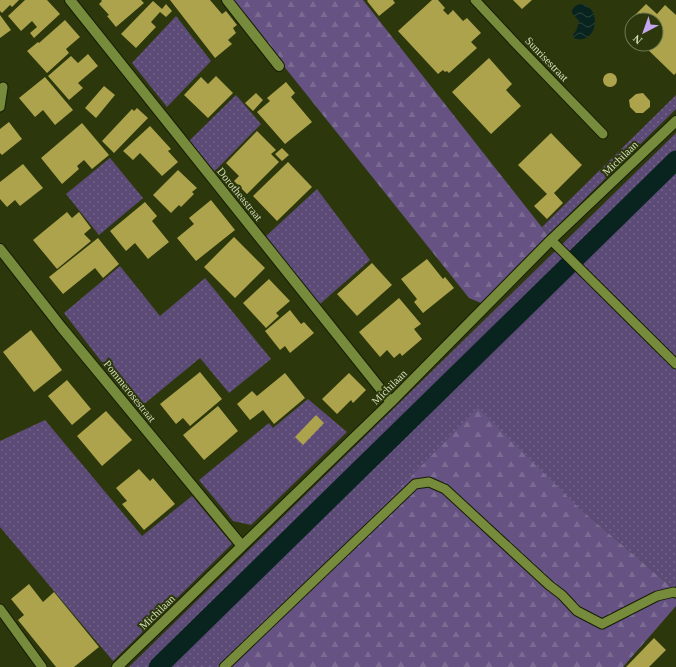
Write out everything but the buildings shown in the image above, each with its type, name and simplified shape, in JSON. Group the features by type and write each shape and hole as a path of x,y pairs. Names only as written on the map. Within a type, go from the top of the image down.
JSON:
{"street":[{"name":"Dorotheastraat","path":"70,0 391,402"},
{"path":"227,0 279,66"},
{"name":"Michilaan","path":"117,667 391,402 551,240 676,121"},
{"name":"Pommerosestraat","path":"0,249 62,328 242,546"}],"lane":[{"name":"Sunrisestraat","path":"475,0 517,46 603,134"},
{"path":"0,107 3,87"},
{"path":"551,240 676,364"},
{"path":"224,667 415,484 429,482 445,489 549,585 562,595 577,611 602,624 657,596 674,592 676,593"},
{"path":"0,609 42,667"}],"shaded area":[{"path":"176,16 211,61 167,107 132,63"},
{"path":"236,95 261,124 214,172 189,141"},
{"path":"676,95 676,109 548,235 542,227"},
{"path":"676,133 676,591 578,507 224,667 129,667"},
{"path":"110,158 143,198 99,235 66,194"},
{"path":"317,189 370,260 320,304 265,237"},
{"path":"120,266 160,316 205,278 271,359 229,393 200,358 138,409 64,313"},
{"path":"308,399 347,432 251,525 233,521 199,480 269,423 273,428"},
{"path":"45,420 142,536 192,496 232,544 113,661 0,527 0,441"}],"green space":[{"path":"231,0 363,0 548,235 481,303 469,298"},
{"path":"478,408 578,507 676,591 676,606 623,667 224,667"}],"water":[{"path":"580,4 588,6 595,18 595,25 592,32 588,37 582,39 574,38 573,35 577,29 579,21 572,13 572,10 575,6"}],"waterway":[{"path":"158,667 676,160"}]}
